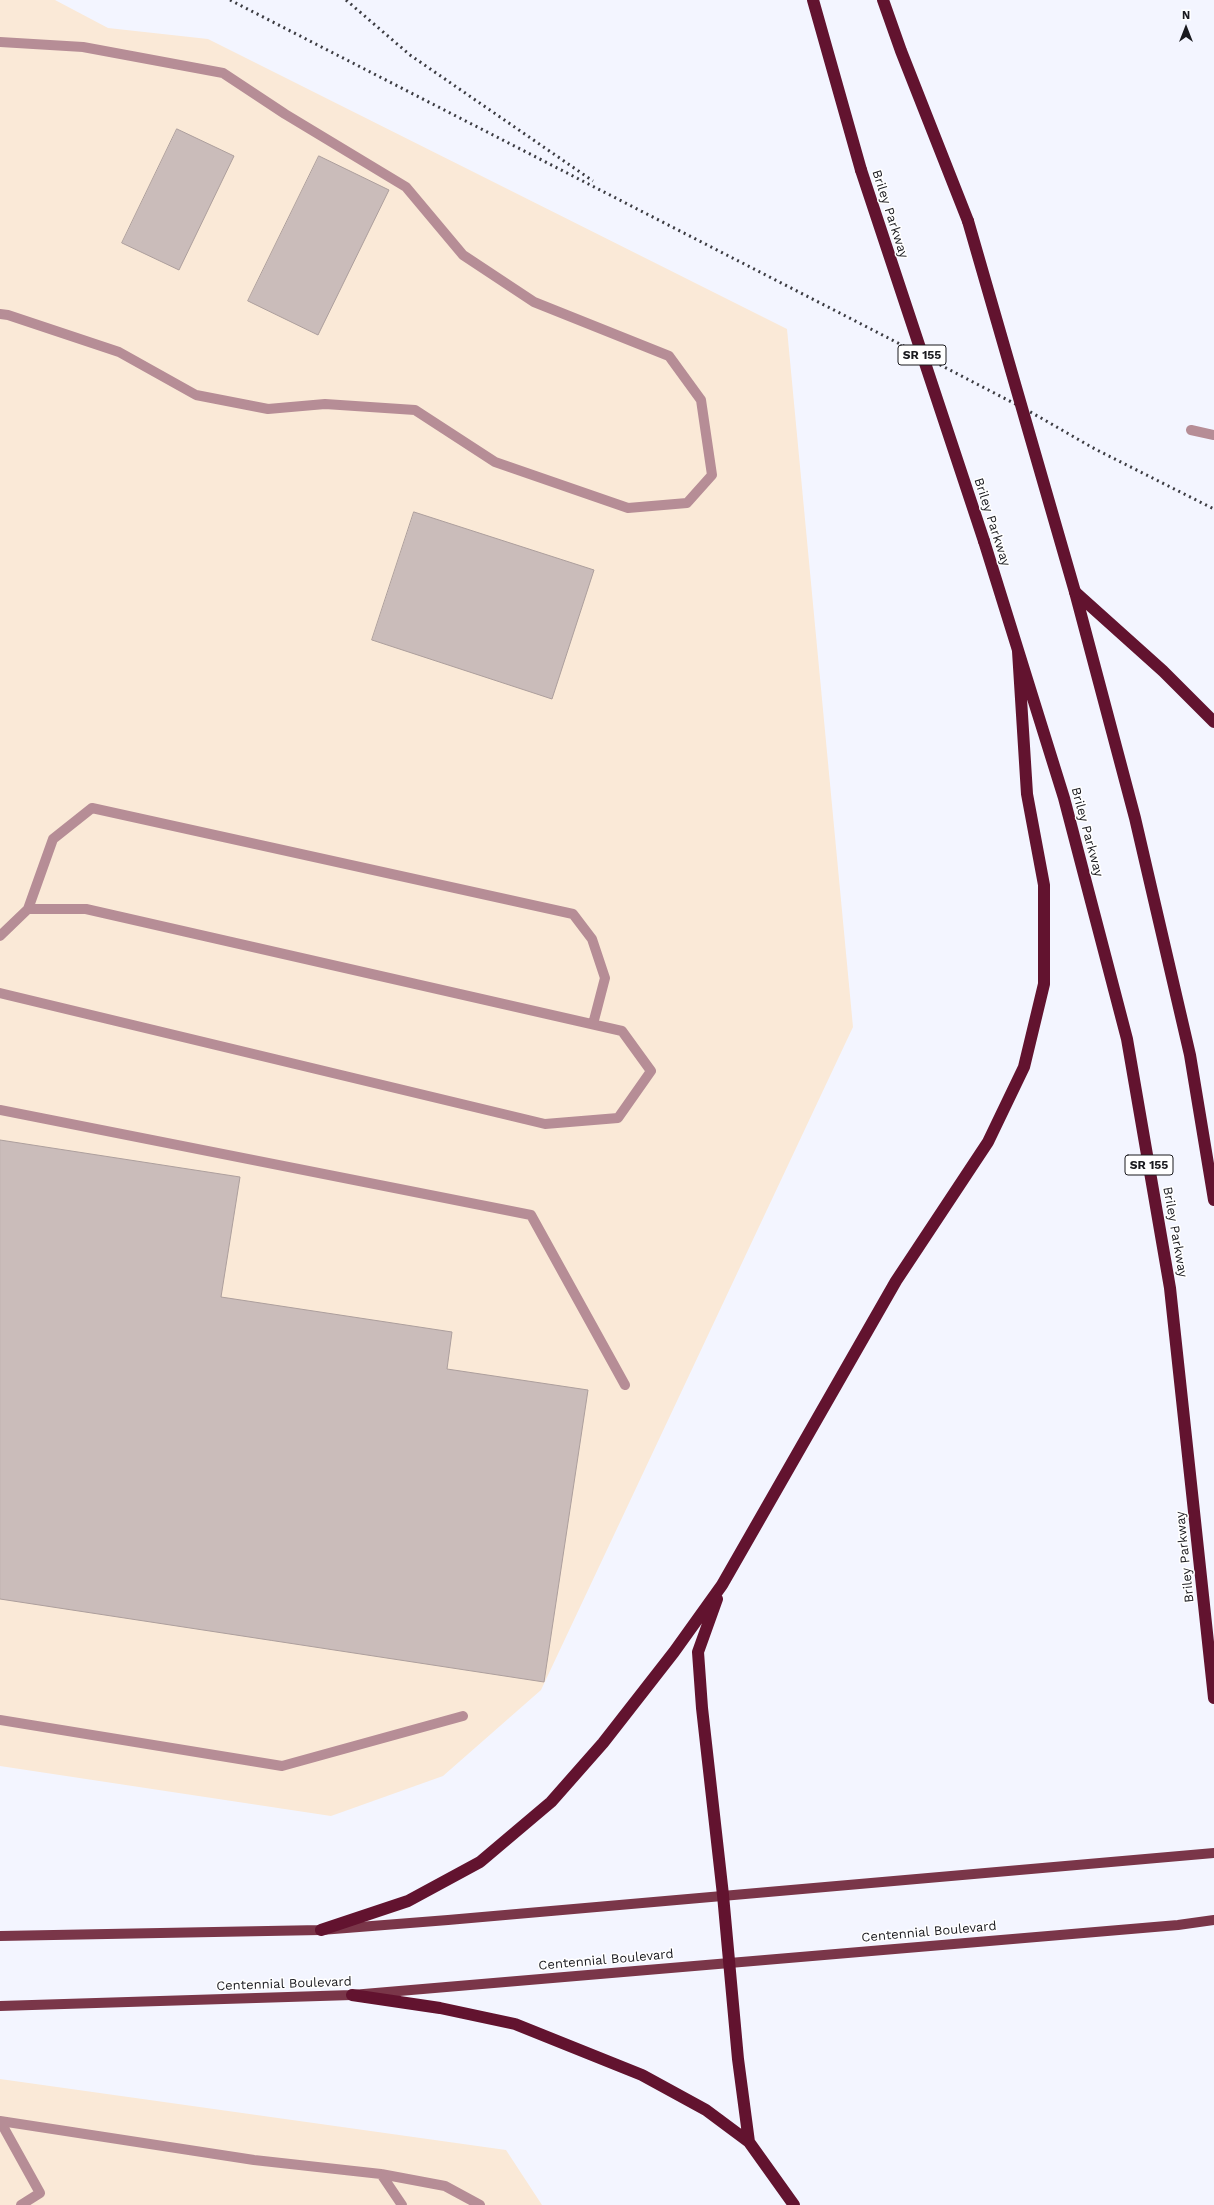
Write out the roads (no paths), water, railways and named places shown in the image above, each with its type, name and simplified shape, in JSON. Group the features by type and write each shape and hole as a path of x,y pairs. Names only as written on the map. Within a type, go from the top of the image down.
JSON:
{"highway":[{"name":"Briley Parkway","path":"813,0 861,170 984,541 1064,798 1127,1039 1170,1288 1214,1695"},
{"path":"883,0 901,51 968,221 1075,592 1135,818 1190,1055 1214,1200"},
{"path":"1075,592 1162,671 1214,722"},
{"path":"321,1930 408,1901 480,1862 551,1802 603,1743 674,1652 722,1585 896,1281 988,1142 1024,1067 1044,984 1044,885 1027,794 1018,651"},
{"path":"722,1585 698,1652 702,1708 723,1895 738,2059 749,2142"},
{"path":"352,1995 440,2008 515,2024 642,2075 706,2110 749,2142 794,2205"}],"main road":[{"path":"0,1936 321,1930 1214,1853"},
{"name":"Centennial Boulevard","path":"0,2006 352,1995 1170,1926 1214,1920"}],"street":[{"path":"0,42 83,47 223,73 285,114 406,187 463,255 534,302 669,356 701,400 712,475 687,504 628,508 495,462 415,410 325,404 268,409 196,395 119,352 8,315 0,314"},
{"path":"1191,430 1214,435"},
{"path":"0,936 28,909 54,839 92,808 573,914 592,939 606,978 593,1024"},
{"path":"0,993 545,1124 618,1118 651,1071 622,1031 86,909 28,909"},
{"path":"0,1110 531,1215 625,1385"},
{"path":"0,1720 282,1766 463,1716"},
{"path":"0,2121 254,2160 381,2174 445,2186 480,2205"},
{"path":"0,2121 40,2193 21,2205"},
{"path":"381,2174 402,2205"}],"railway":[{"path":"230,0 869,328 1027,410 1095,449 1214,509"},
{"path":"346,0 410,55 593,181"}]}
